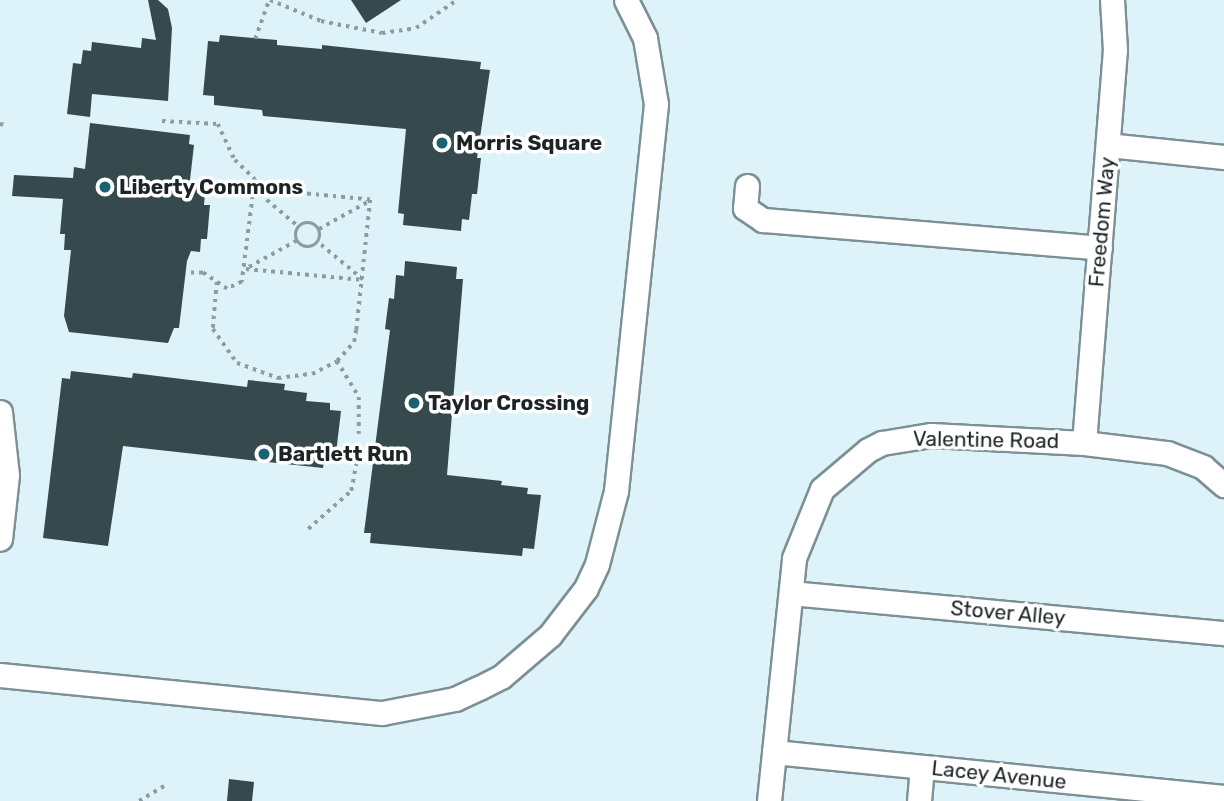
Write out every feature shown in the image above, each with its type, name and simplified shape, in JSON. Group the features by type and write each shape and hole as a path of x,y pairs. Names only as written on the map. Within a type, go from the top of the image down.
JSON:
{"street":[{"path":"0,675 382,713 442,702 479,688 528,656 550,635 586,588 597,564 616,491 656,104 645,38 626,0"},
{"name":"Freedom Way","path":"1084,443 1115,50 1112,0"},
{"path":"1108,145 1224,157"},
{"path":"747,186 745,208 764,220 1100,248"},
{"path":"0,412 7,475 0,539"},
{"name":"Valentine Road","path":"769,801 794,558 813,503 851,462 882,443 931,435 1084,443 1167,453 1203,467 1224,485"},
{"name":"Stover Alley","path":"791,593 1224,634"},
{"name":"Lacey Avenue","path":"774,752 922,767 1067,791 1224,797"},
{"path":"919,801 922,767"}],"path":[{"path":"255,38 270,0 321,21 382,33 416,28 457,0"},
{"path":"162,121 221,127 235,160 252,172 254,189 246,269 236,286 227,289 217,282 190,273"},
{"path":"254,189 370,200"},
{"path":"254,189 298,226"},
{"path":"318,229 370,200"},
{"path":"217,282 213,329 237,363 278,378 312,374 337,361 354,342 370,200"},
{"path":"298,226 310,222 318,229"},
{"path":"297,241 298,226"},
{"path":"317,242 318,229"},
{"path":"246,269 297,241"},
{"path":"297,241 307,247 317,242"},
{"path":"317,242 363,279"},
{"path":"246,269 363,279"},
{"path":"337,361 359,397 359,434"},
{"path":"308,529 351,491 360,444"},
{"path":"139,801 167,784"}],"building":[{"path":"148,0 158,0 168,9 172,28 168,101 92,94 90,117 67,114 73,63 81,64 83,50 91,51 92,42 141,48 142,38 156,40"},
{"path":"351,0 401,0 366,23"},
{"name":"Morris Square","path":"220,35 277,40 277,45 322,49 322,45 481,62 480,69 490,70 477,158 481,158 477,194 472,194 469,220 462,219 461,231 403,225 404,214 398,213 406,129 263,116 262,110 214,105 214,96 203,95 208,41 219,42"},
{"name":"Liberty Commons","path":"90,123 190,135 189,144 194,145 190,180 198,181 197,193 205,194 204,205 210,205 207,239 201,239 200,252 191,251 187,261 179,328 174,328 168,343 69,332 64,316 71,250 64,250 65,234 60,234 63,199 12,196 14,175 73,178 74,167 85,169"},
{"name":"Taylor Crossing","path":"405,261 457,267 456,279 463,279 447,475 502,481 501,485 528,488 527,494 541,495 534,549 523,548 522,556 370,543 371,533 364,533 390,330 385,329 389,298 394,299 396,275 404,276"},
{"name":"Bartlett Run","path":"71,371 132,378 133,373 247,387 248,380 285,384 284,390 307,393 306,401 330,403 330,410 341,411 335,462 324,461 323,468 123,446 108,546 43,538 62,378 70,379"},
{"path":"229,779 254,782 252,801 227,801"}],"place":[{"name":"Morris Square","path":"442,143"},
{"name":"Liberty Commons","path":"105,187"},
{"name":"Taylor Crossing","path":"414,403"},
{"name":"Bartlett Run","path":"264,454"}]}
